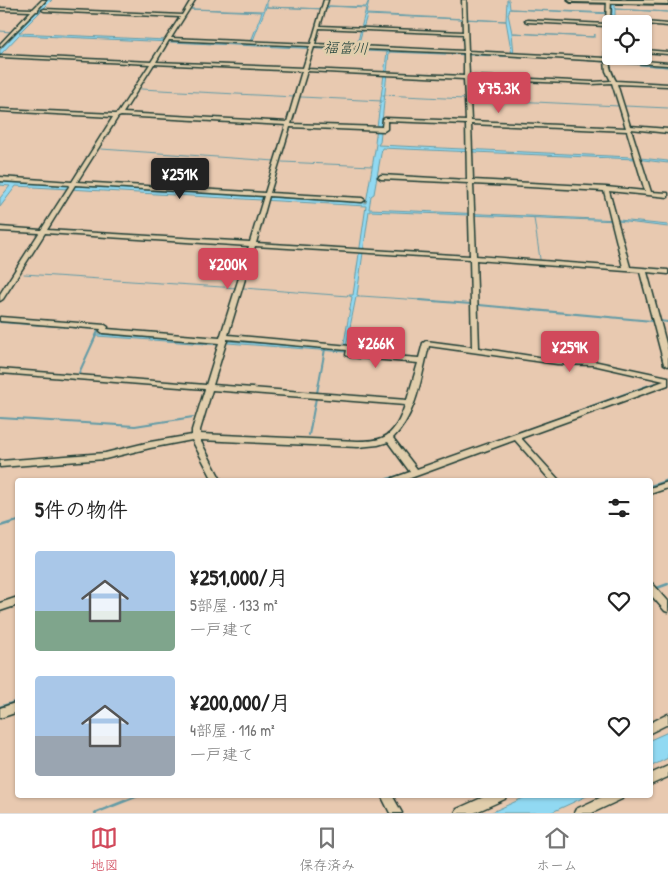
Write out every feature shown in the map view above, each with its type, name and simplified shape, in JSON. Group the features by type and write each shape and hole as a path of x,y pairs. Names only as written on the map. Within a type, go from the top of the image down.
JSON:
{"main road":[{"path":"571,0 668,2"}],"street":[{"path":"0,46 44,0"},
{"path":"0,299 193,0"},
{"path":"216,478 195,437 326,0"},
{"path":"464,0 476,350"},
{"path":"609,1 610,15"},
{"path":"0,9 36,10"},
{"path":"44,10 183,16"},
{"path":"527,21 602,22"},
{"path":"652,24 668,25"},
{"path":"318,27 466,33"},
{"path":"167,41 251,43 466,54 513,54 602,62"},
{"path":"652,52 668,53"},
{"path":"1,57 668,85"},
{"path":"652,63 668,64"},
{"path":"607,65 648,192"},
{"path":"0,110 379,129 384,129 385,119 668,131"},
{"path":"381,177 606,189 668,195"},
{"path":"0,179 72,186 267,198 362,200"},
{"path":"606,189 627,269"},
{"path":"0,229 668,272"},
{"path":"643,270 668,364"},
{"path":"0,319 105,327 103,331 350,348 350,355 421,361"},
{"path":"0,464 105,456 195,437 358,444 374,443 389,438 399,425 409,403 426,343 557,362 593,363 668,381"},
{"path":"0,371 409,403"},
{"path":"403,478 517,438 668,381"},
{"path":"389,438 416,474"},
{"path":"517,438 553,478"},
{"path":"653,490 668,485"},
{"path":"653,590 668,608"},
{"path":"0,607 15,603"},
{"path":"0,713 15,708"},
{"path":"653,726 668,719"},
{"path":"653,778 668,771"},
{"path":"388,798 396,813"},
{"path":"461,813 494,798"},
{"path":"580,813 612,798"}],"water":[{"path":"48,0 52,0 19,33 250,44 262,12 191,9 263,11 267,0 267,7 287,8 266,7 252,43 356,49 366,8 331,6 366,7 369,0 366,14 506,21 507,0 509,0 510,9 508,14 514,54 602,62 553,58 389,52 380,142 378,145 631,157 668,161 668,163 635,159 382,148 374,194 371,196 369,209 619,220 668,225 668,227 618,221 369,211 357,295 362,297 356,297 345,352 228,343 226,341 343,349 352,297 347,295 353,295 366,206 16,186 0,207 0,198 10,186 0,185 0,181 366,203 376,144 387,52 19,35 0,55 0,50","holes":["367,15 506,21 512,55 357,49"]},
{"path":"612,3 615,3 615,15 510,9 612,13"},
{"path":"98,334 220,343 220,345 97,336"},
{"path":"668,732 668,758 653,766 653,739"},
{"path":"523,798 582,798 550,813 490,813"}],"waterway":[{"path":"0,31 11,32"},
{"path":"141,89 294,97"},
{"path":"383,95 465,99"},
{"path":"301,97 382,101"},
{"path":"471,99 619,106"},
{"path":"625,106 668,108"},
{"path":"101,149 275,161"},
{"path":"282,162 372,166"},
{"path":"534,218 540,259"},
{"path":"24,274 237,288"},
{"path":"244,288 348,296"},
{"path":"361,296 436,301"},
{"path":"419,300 471,304"},
{"path":"479,305 652,321"},
{"path":"659,321 668,322"},
{"path":"0,322 99,329 79,373"},
{"path":"317,393 325,349"},
{"path":"493,442 655,383"},
{"path":"309,435 316,398"},
{"path":"0,418 135,426 193,417"},
{"path":"390,478 410,472"},
{"path":"653,485 668,480"},
{"path":"0,526 13,522"},
{"path":"8,524 15,522"},
{"path":"657,588 668,584"},
{"path":"0,707 15,702"},
{"path":"95,813 132,798"}],"water label":[{"name":"福富川","path":"346,48"}]}
